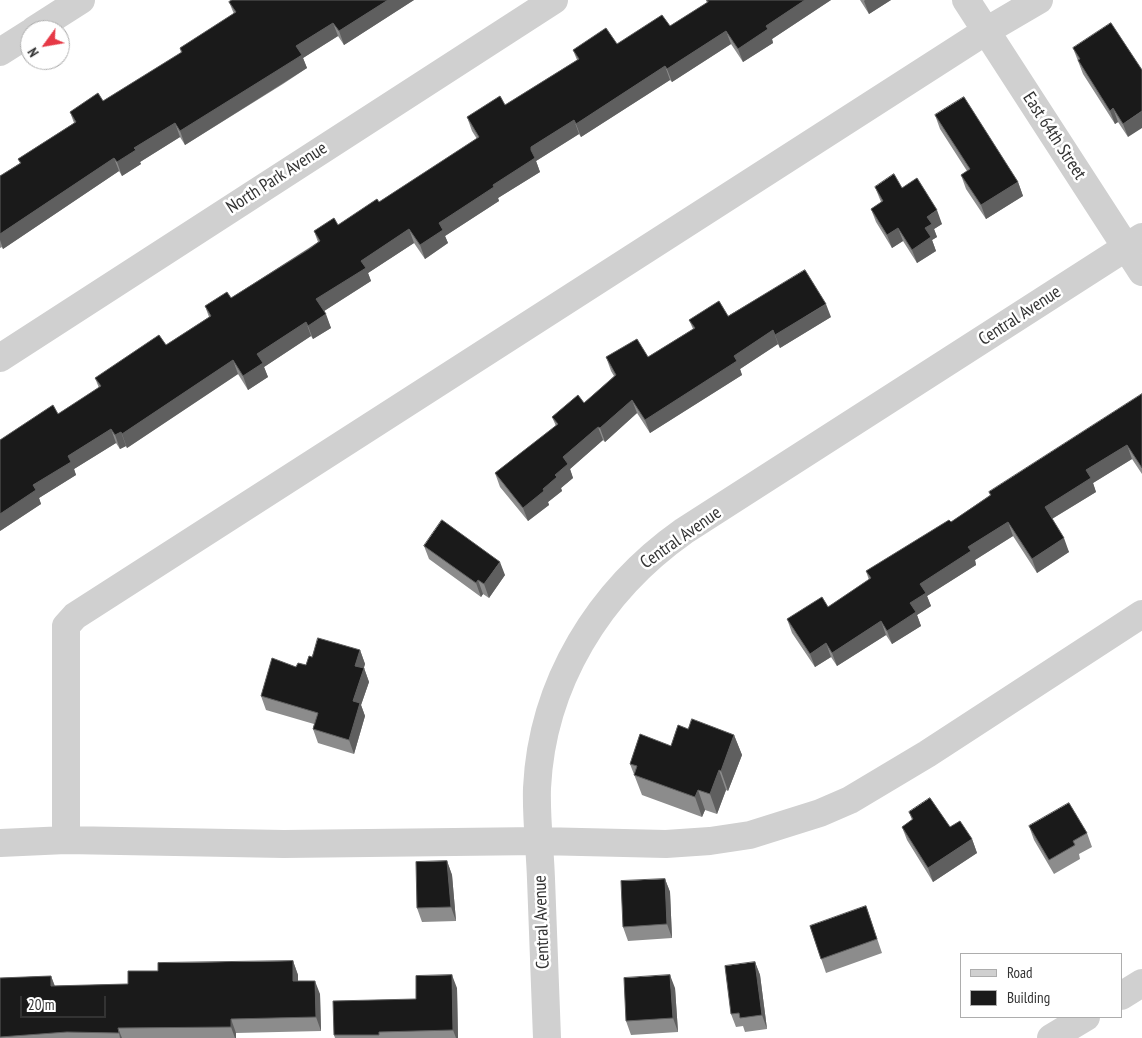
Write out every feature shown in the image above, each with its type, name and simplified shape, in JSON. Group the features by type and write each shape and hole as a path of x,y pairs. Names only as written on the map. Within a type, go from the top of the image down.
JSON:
{"street":[{"path":"50,20 81,0"},
{"name":"North Park Avenue","path":"0,358 554,0"},
{"name":"East 64th Street","path":"966,0 1134,242 1142,272"},
{"path":"66,840 66,626 74,616 986,30 1039,0"},
{"path":"0,52 20,39"},
{"name":"Central Avenue","path":"547,1038 537,787 541,748 550,709 583,637 597,614 631,574 660,548 684,531 1134,242"},
{"path":"0,843 66,840 284,844 540,840 666,844 710,841 750,835 820,814 850,800 927,754 1142,614"},
{"path":"1122,995 1142,983"},
{"path":"1051,1038 1084,1018"}],"building":[{"path":"232,0 388,0 339,31 333,23 296,46 302,55 180,131 175,123 134,148 136,150 117,162 114,158 0,234 0,176 21,163 18,159 76,122 70,112 98,93 103,101 182,52 180,48 236,12 229,2"},
{"path":"707,0 805,0 766,26 768,29 738,49 726,31 667,69 665,66 576,124 574,120 531,147 535,158 439,223 443,230 420,245 409,229 361,261 366,268 316,299 326,314 308,326 306,322 257,354 263,363 243,376 233,360 122,434 121,432 115,435 111,429 68,456 71,462 33,485 36,490 0,514 0,440 53,405 58,414 101,386 95,378 159,335 166,345 211,316 205,306 227,292 231,298 309,249 320,241 314,231 334,218 338,225 377,199 379,202 479,137 467,117 500,96 505,105 579,59 573,50 606,28 617,44 662,15 670,26 708,2"},
{"path":"1111,23 1142,70 1142,111 1123,124 1113,108 1110,111 1078,60 1080,59 1073,48"},
{"path":"964,97 1018,182 981,205 961,175 970,169 935,115"},
{"path":"894,174 902,188 917,178 937,210 927,217 932,224 925,228 931,237 912,250 898,228 887,235 871,209 883,201 875,187"},
{"path":"805,270 826,304 775,335 773,330 734,356 737,361 645,420 632,400 563,457 568,464 555,475 557,477 543,489 544,491 523,508 495,473 558,424 552,417 578,395 584,403 616,375 606,357 637,339 648,357 695,328 689,320 719,301 728,316"},
{"path":"1142,394 1142,468 1127,445 1086,470 1091,478 1045,507 1064,538 1032,559 1008,522 968,547 971,551 920,584 926,593 910,603 916,612 887,631 881,621 832,653 826,643 810,654 787,619 822,597 828,607 871,578 866,571 949,520 951,522 991,495 989,492"},
{"path":"442,520 500,562 484,584 478,580 476,583 424,546"},
{"path":"318,638 360,650 355,666 364,668 353,701 360,703 349,740 313,729 318,713 261,696 272,658 296,667 298,663 306,665 309,656 312,657"},
{"path":"692,719 734,735 721,771 719,770 710,794 698,790 695,797 634,775 637,766 630,764 640,734 671,746 678,725 688,729"},
{"path":"930,798 950,827 960,821 972,839 928,868 902,827 913,819 909,812"},
{"path":"1069,803 1087,833 1073,841 1075,845 1049,860 1029,826"},
{"path":"447,861 451,907 417,908 416,862"},
{"path":"665,879 667,924 623,927 621,881"},
{"path":"866,906 877,939 821,959 810,926"},
{"path":"293,961 293,981 315,981 316,1017 231,1019 231,1027 118,1028 119,1033 67,1032 0,1037 0,978 51,976 51,986 128,984 128,971 158,971 158,963"},
{"path":"755,962 762,1015 740,1018 739,1013 731,1014 725,966"},
{"path":"452,975 453,1030 379,1032 379,1035 334,1035 333,1001 416,999 416,976"},
{"path":"670,975 673,1018 626,1021 624,978"}]}
